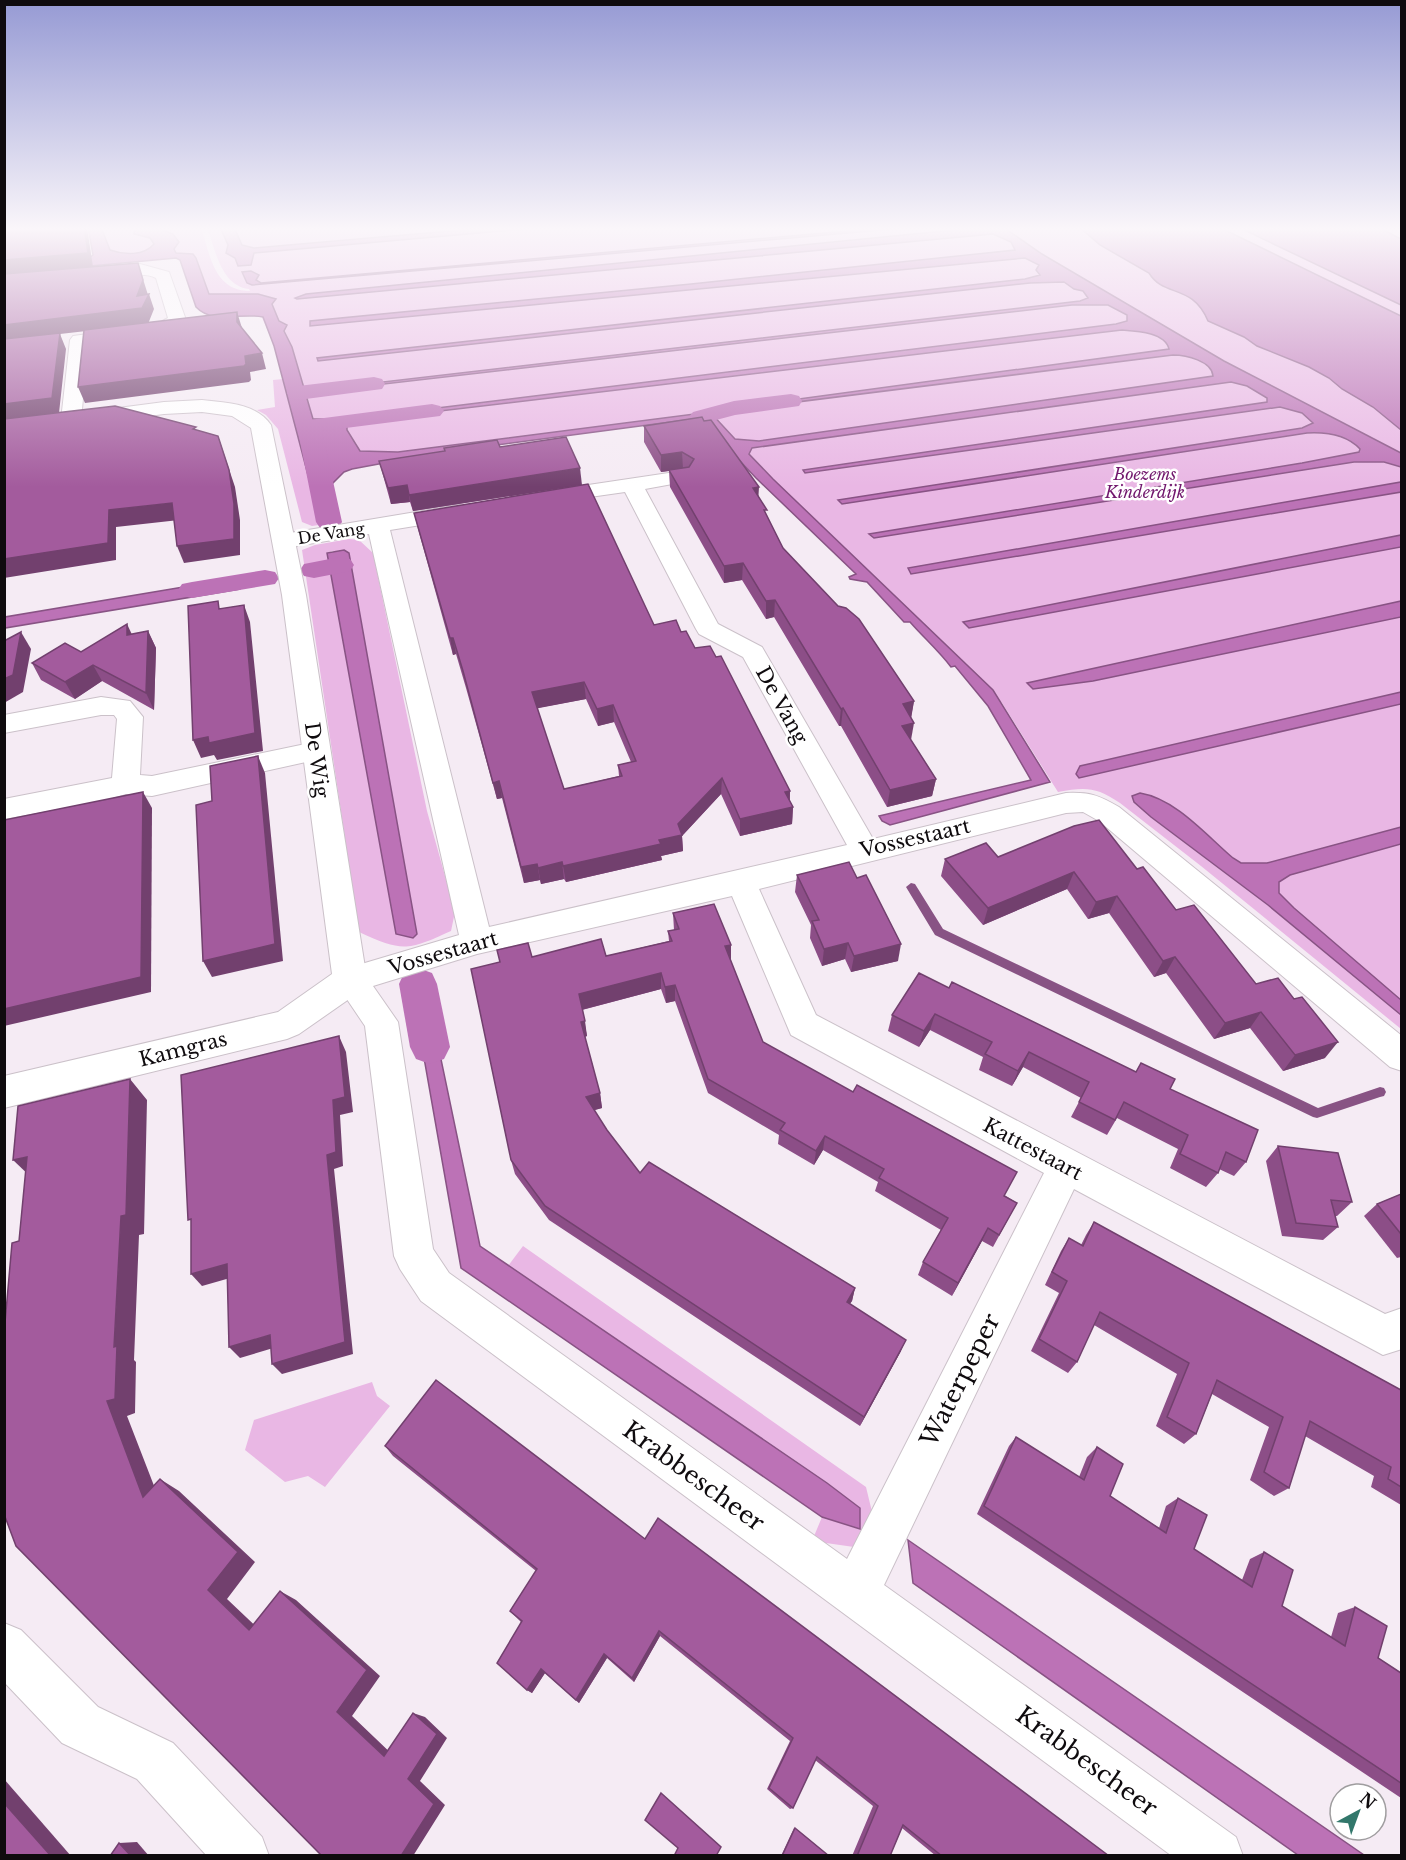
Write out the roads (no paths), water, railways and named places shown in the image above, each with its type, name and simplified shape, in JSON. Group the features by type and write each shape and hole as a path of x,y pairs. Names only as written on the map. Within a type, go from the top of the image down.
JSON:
{"street":[{"path":"58,342 159,330 177,320 175,314"},
{"path":"71,420 79,340"},
{"name":"De Wig","path":"4,429 173,407 201,406 237,410 261,425 284,541 350,980"},
{"path":"528,501 682,477"},
{"name":"De Vang","path":"632,484 708,629 753,652 864,850"},
{"name":"De Vang","path":"284,541 482,508"},
{"name":"De Vang","path":"378,525 477,942"},
{"path":"4,724 101,706 121,707 130,717 126,784"},
{"path":"4,809 102,791 126,784 152,786 315,751"},
{"name":"Vossestaart","path":"350,980 477,942 741,882 864,850 1066,803 1087,802 1109,814 1401,1057"},
{"name":"Kattestaart","path":"741,882 803,1025 1383,1335 1401,1328"},
{"name":"Kamgras","path":"4,1092 287,1024 350,980"},
{"name":"Krabbescheer","path":"350,980 381,1023 414,1256 435,1287 1217,1856"},
{"name":"Waterpeper","path":"855,1593 1066,1167"},
{"path":"4,1647 80,1725 155,1761 243,1856"}],"waterway":[{"path":"298,393 374,384"},
{"path":"701,417 734,408 791,401"},
{"path":"329,522 309,426 432,411"},
{"path":"314,570 340,565"},
{"path":"192,590 265,578"},
{"path":"911,887 939,932 1317,1113 1380,1092"},
{"path":"418,984 430,1047"}],"park label":[{"name":"Boezems Kinderdijk","path":"1145,483"}]}
